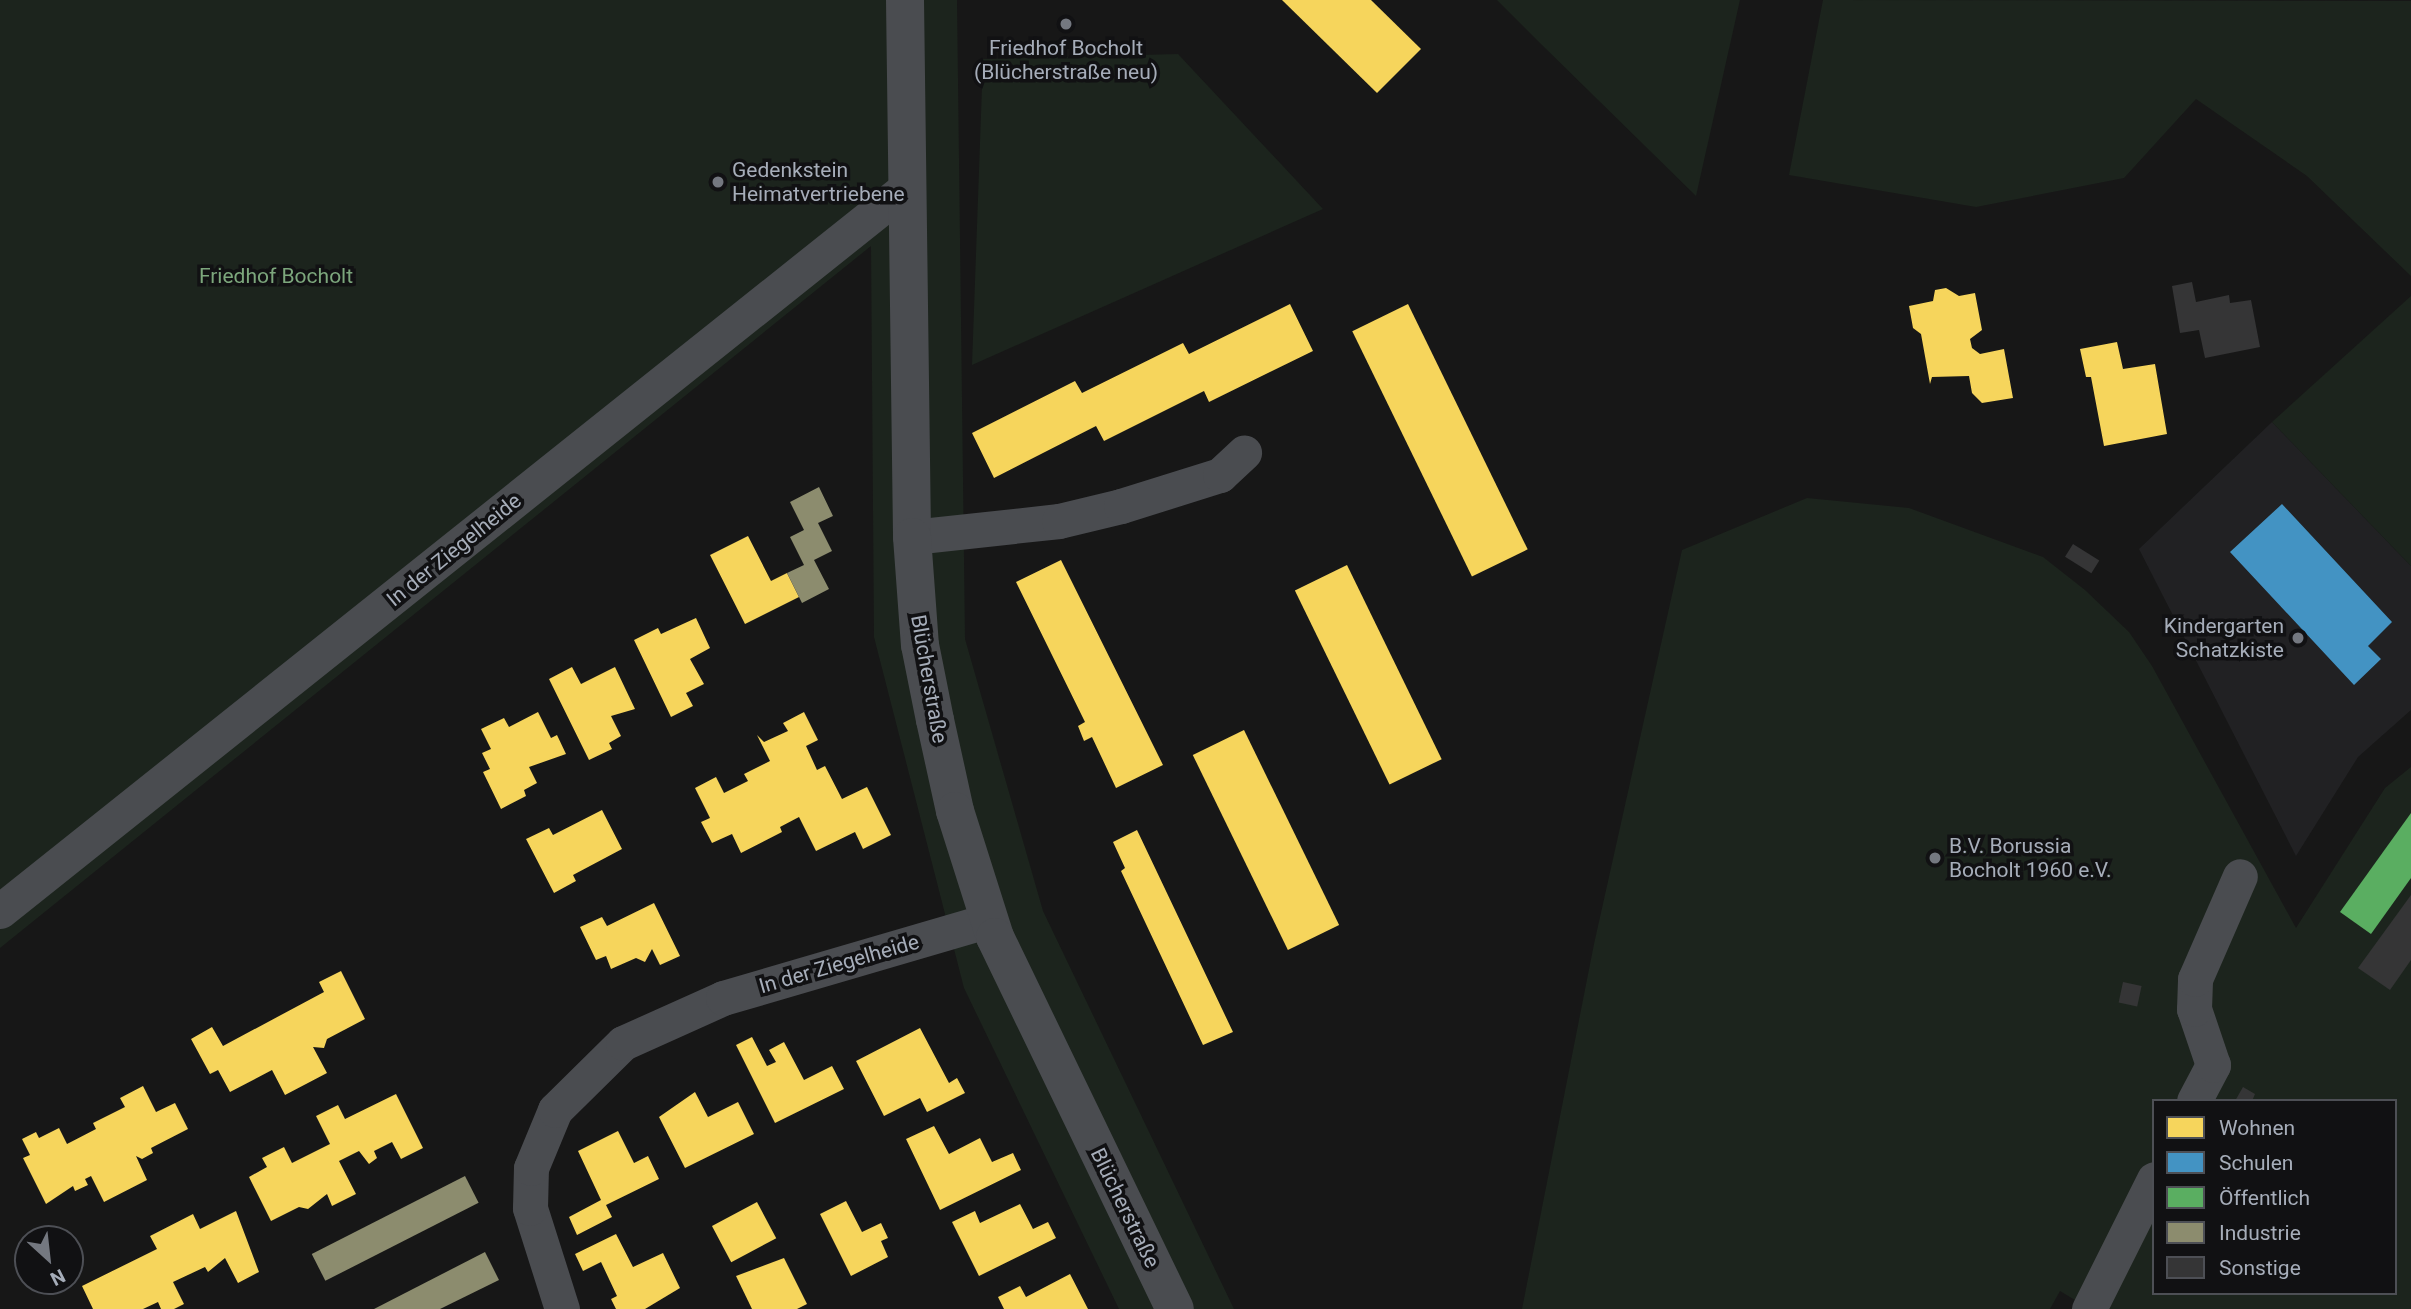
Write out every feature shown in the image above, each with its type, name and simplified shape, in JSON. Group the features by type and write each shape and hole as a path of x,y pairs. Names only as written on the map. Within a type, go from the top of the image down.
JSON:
{"street":[{"name":"Blücherstraße","path":"905,0 912,537 920,645 934,720 955,811 989,920 1175,1309"},
{"name":"In der Ziegelheide","path":"0,911 906,188"},
{"path":"912,537 1059,521 1121,506 1220,475 1244,453"},
{"path":"2195,1099 2213,1065 2194,1009 2195,979 2241,876"},
{"name":"In der Ziegelheide","path":"562,1309 530,1208 531,1167 555,1110 624,1043 723,998 989,920"},
{"path":"2088,1309 2152,1183"}],"shaded area":[{"name":"Kindergarten Schatzkiste","path":"2272,422 2411,566 2411,710 2358,757 2296,856 2139,549"}],"green space":[{"name":"Friedhof Bocholt","path":"0,0 957,0 965,639 1043,911 1234,1309 1119,1309 964,988 874,637 871,246 0,948"},
{"path":"1497,0 1740,0 1696,196 1541,44"},
{"path":"1823,0 2411,1 2411,276 2307,176 2196,99 2124,178 1976,207 1789,175"},
{"path":"1178,54 1323,209 972,365 983,59"},
{"path":"2411,296 2411,566 2272,422"},
{"name":"B.V. Borussia Bocholt 1960 e.V.","path":"1807,498 1909,508 2043,557 2085,590 2129,632 2152,666 2296,928 2385,788 2411,767 2411,1309 2090,1309 2060,1291 2050,1309 1522,1309 1594,944 1682,550"}],"building: Wohnen":[{"path":"1282,0 1371,0 1421,49 1377,93"},
{"path":"1946,288 1959,296 1975,293 1982,330 1970,339 1972,348 1980,354 2004,349 2013,398 1982,403 1972,393 1969,376 1932,377 1930,384 1921,334 1913,328 1909,306 1933,301 1935,290"},
{"path":"1290,304 1313,351 1209,402 1204,391 1104,441 1096,426 994,478 972,433 1075,381 1082,393 1183,343 1189,354"},
{"path":"1408,304 1528,549 1472,577 1352,331"},
{"path":"2117,342 2123,369 2155,364 2167,434 2104,446 2091,377 2086,377 2080,349"},
{"path":"748,536 771,581 787,573 799,597 745,624 710,555"},
{"path":"1061,560 1163,765 1116,788 1092,737 1084,741 1078,726 1085,722 1016,582"},
{"path":"1347,565 1442,759 1390,785 1295,590"},
{"path":"696,618 710,648 690,659 704,684 686,693 693,706 671,717 634,640 658,628 661,634"},
{"path":"572,667 581,684 615,667 635,709 611,716 621,736 609,743 612,749 589,760 549,679"},
{"path":"538,712 551,738 557,735 566,754 529,767 537,783 524,790 526,796 501,809 483,772 490,769 482,753 491,749 481,729 504,718 509,727"},
{"path":"804,712 818,740 806,746 817,770 825,766 842,799 867,787 891,835 863,849 855,832 816,851 799,817 780,827 782,832 741,853 732,834 712,843 701,822 710,818 695,788 716,777 724,793 748,781 744,774 770,761 757,735 764,742 788,731 783,723"},
{"path":"1244,730 1339,925 1288,950 1193,755"},
{"path":"602,810 622,849 573,875 576,881 554,893 526,839 549,828 553,835"},
{"path":"1137,830 1233,1032 1203,1045 1121,871 1125,868 1113,842"},
{"path":"654,903 680,956 660,965 652,949 645,962 636,958 611,969 606,956 596,960 580,927 602,917 607,926"},
{"path":"341,971 365,1019 327,1039 324,1048 313,1047 327,1073 285,1095 272,1070 230,1092 218,1070 210,1074 191,1039 212,1027 223,1046 324,992 319,982"},
{"path":"920,1028 949,1083 957,1078 965,1093 927,1112 920,1098 884,1116 856,1061"},
{"path":"752,1037 767,1066 776,1062 769,1050 784,1042 804,1080 832,1066 844,1089 775,1123 736,1045"},
{"path":"143,1086 156,1112 175,1103 188,1129 151,1148 153,1153 142,1159 136,1156 147,1180 104,1202 91,1176 85,1179 88,1185 75,1191 73,1186 46,1204 23,1158 30,1155 22,1139 36,1132 39,1138 59,1128 67,1144 96,1129 93,1123 125,1107 120,1098"},
{"path":"695,1092 708,1117 738,1102 754,1134 685,1168 659,1117"},
{"path":"396,1094 423,1148 401,1159 392,1142 374,1151 377,1158 369,1164 359,1151 339,1161 356,1194 332,1206 327,1194 308,1209 299,1207 271,1221 249,1177 267,1167 262,1158 284,1147 292,1163 330,1144 316,1116 338,1105 345,1119"},
{"path":"934,1126 949,1154 980,1138 992,1162 1013,1153 1021,1170 940,1210 906,1139"},
{"path":"618,1131 634,1163 648,1156 659,1179 606,1205 612,1217 577,1235 569,1217 601,1200 578,1151"},
{"path":"846,1201 862,1232 881,1223 888,1238 881,1241 888,1257 851,1276 820,1214"},
{"path":"757,1202 776,1238 731,1262 712,1226"},
{"path":"1020,1204 1033,1229 1048,1222 1056,1238 979,1276 952,1222 975,1211 980,1223"},
{"path":"236,1211 259,1272 238,1283 225,1258 208,1272 205,1267 173,1282 184,1304 174,1309 161,1309 158,1302 143,1309 93,1309 84,1285 157,1249 150,1236 193,1214 200,1229"},
{"path":"616,1234 633,1267 663,1253 680,1288 645,1309 616,1309 611,1299 617,1296 601,1262 583,1271 575,1254"},
{"path":"784,1258 807,1304 797,1309 752,1309 736,1276"},
{"path":"1070,1274 1088,1309 1004,1309 998,1297 1020,1286 1026,1297"}],"building: Schulen":[{"path":"2282,504 2392,622 2368,646 2381,659 2354,685 2230,552"}],"building: Öffentlich":[{"path":"2411,813 2411,878 2371,934 2340,912"}],"building: Industrie":[{"path":"819,487 833,516 818,523 832,551 814,560 829,589 802,603 787,573 804,565 790,537 804,530 790,502"},
{"path":"465,1176 479,1203 325,1281 312,1254"},
{"path":"485,1252 499,1280 440,1309 374,1309"}],"building: Sonstige":[{"path":"2192,282 2196,302 2229,295 2230,303 2251,300 2260,347 2205,358 2199,330 2180,333 2172,286"},
{"path":"2073,544 2099,560 2091,573 2065,557"},
{"path":"2411,895 2411,960 2390,990 2358,968"},
{"path":"2123,982 2142,986 2137,1006 2119,1003"},
{"path":"2243,1087 2255,1094 2253,1099 2236,1099"}],"place":[{"name":"Friedhof Bocholt (Blücherstraße neu)","path":"1066,24"},
{"name":"Gedenkstein Heimatvertriebene","path":"718,182"},
{"name":"Kindergarten Schatzkiste","path":"2298,638"},
{"name":"B.V. Borussia Bocholt 1960 e.V.","path":"1935,858"}]}
